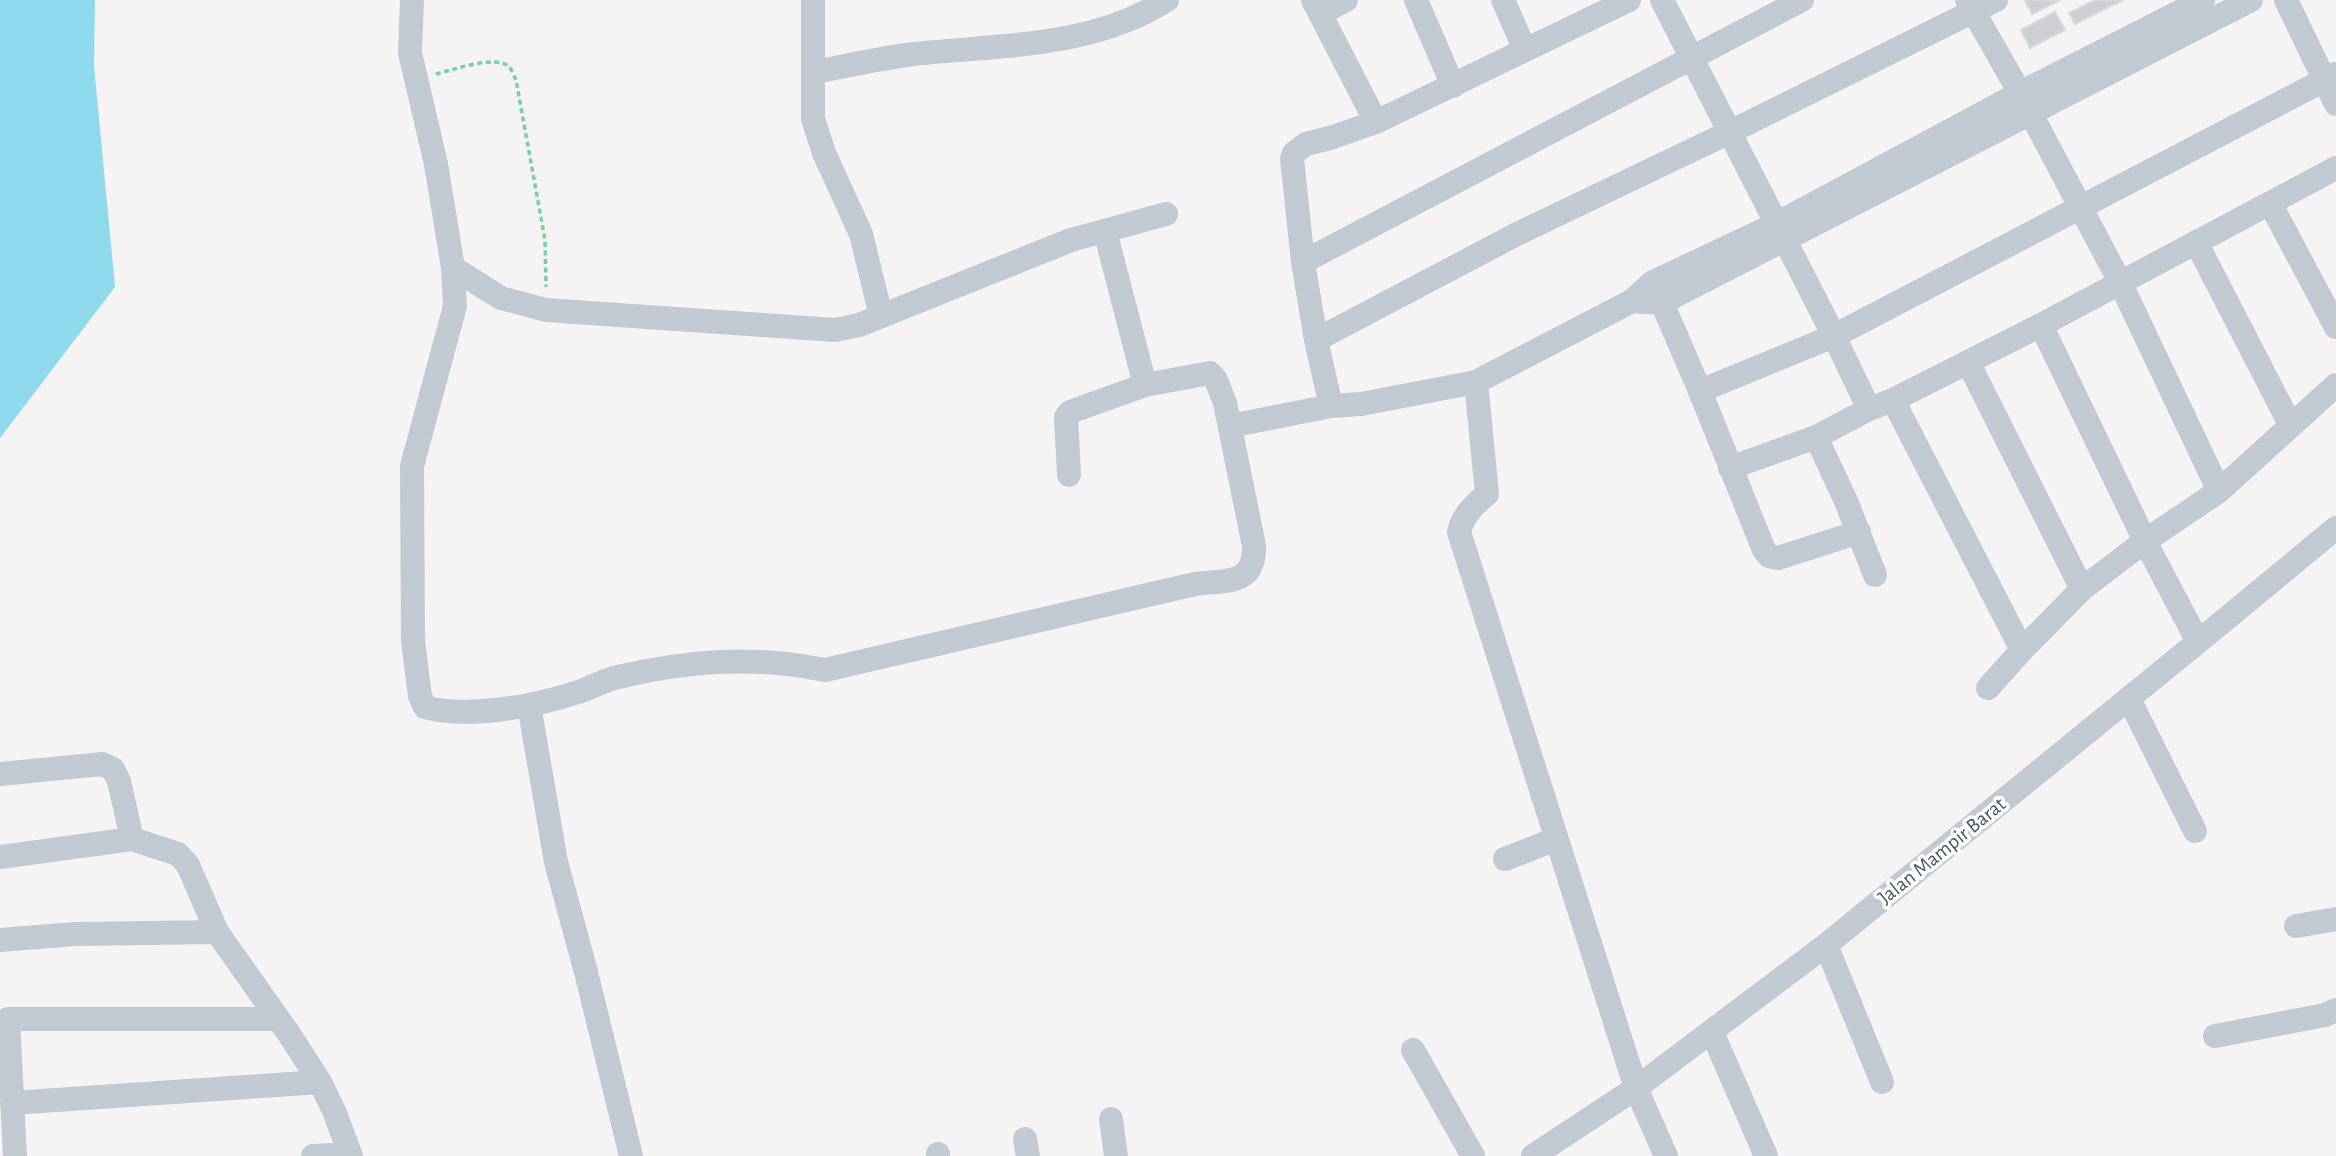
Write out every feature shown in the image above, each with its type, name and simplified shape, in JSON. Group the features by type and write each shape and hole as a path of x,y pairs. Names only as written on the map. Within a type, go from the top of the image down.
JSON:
{"street":[{"path":"412,0 410,53 436,164 453,268 455,306 412,466 413,640 420,696 425,706 453,713 529,705 579,692 615,677 695,663 765,660 825,670 1024,622 1195,584 1235,578 1247,574 1253,566 1254,546 1230,426 1220,389 1210,373 1145,385 1070,412 1066,418 1069,475"},
{"path":"813,0 813,119 824,153 861,234 881,316"},
{"path":"814,72 911,55 1012,47 1094,33 1145,14 1167,0"},
{"path":"1346,0 1316,7 1376,122"},
{"path":"1416,0 1453,86"},
{"path":"1503,0 1524,50"},
{"path":"1331,406 1316,340 1303,262 1292,167 1294,153 1306,144 1376,122 1453,86 1524,50 1599,7 1629,0"},
{"path":"1662,0 1834,336 1869,410"},
{"path":"1303,262 1802,0"},
{"path":"1316,340 1517,234 1730,132 1969,6 1996,0"},
{"path":"1230,426 1476,382 1632,302 1780,231 2025,103 2203,0"},
{"path":"2025,103 2252,0"},
{"path":"2286,0 2330,77 2336,104"},
{"path":"1969,6 2025,103 2120,282 2219,491"},
{"path":"1700,391 1834,336 2330,77"},
{"path":"1730,468 1816,437 1893,400 2040,326 2336,168"},
{"path":"2270,203 2336,327"},
{"path":"453,268 501,298 547,310 835,330 859,325 1071,240 1166,214"},
{"path":"1105,230 1145,385"},
{"path":"2196,242 2291,426"},
{"path":"1657,292 1764,550 1769,556 1778,558 1858,532"},
{"path":"2040,326 2145,541 2199,642"},
{"path":"1968,362 2082,589"},
{"path":"1476,382 1487,494 1462,520 1459,532 1636,1088 1666,1156"},
{"path":"1988,688 2082,589 2145,541 2219,491 2336,385"},
{"path":"1893,400 2022,650"},
{"path":"1816,437 1846,501 1875,575"},
{"name":"Jalan Mampir Barat","path":"1533,1156 1636,1088 1826,945 2336,528"},
{"path":"2129,699 2195,831"},
{"path":"529,705 556,862 631,1156"},
{"path":"0,774 102,764 113,769 119,781 132,839"},
{"path":"0,857 132,839 178,854 183,859 217,932 320,1082 351,1155 313,1156"},
{"path":"1504,859 1556,839"},
{"path":"2296,926 2336,919"},
{"path":"0,940 75,934 217,932"},
{"path":"1826,945 1882,1082"},
{"path":"2215,1036 2325,1015 2336,1010"},
{"path":"15,1156 3,1013 277,1019"},
{"path":"1712,1032 1766,1156"},
{"path":"1413,1050 1473,1156"},
{"path":"12,1103 320,1082"},
{"path":"1111,1119 1116,1156"}],"path":[{"path":"416,72 428,76 489,62 501,62 509,67 516,80 545,240 547,310"}],"water":[{"path":"0,0 95,0 94,66 115,287 0,438"}],"building":[{"path":"2025,0 2060,0 2032,14"},
{"path":"2095,0 2123,0 2075,24 2069,13"},
{"path":"2055,12 2065,30 2030,48 2021,30"}]}
